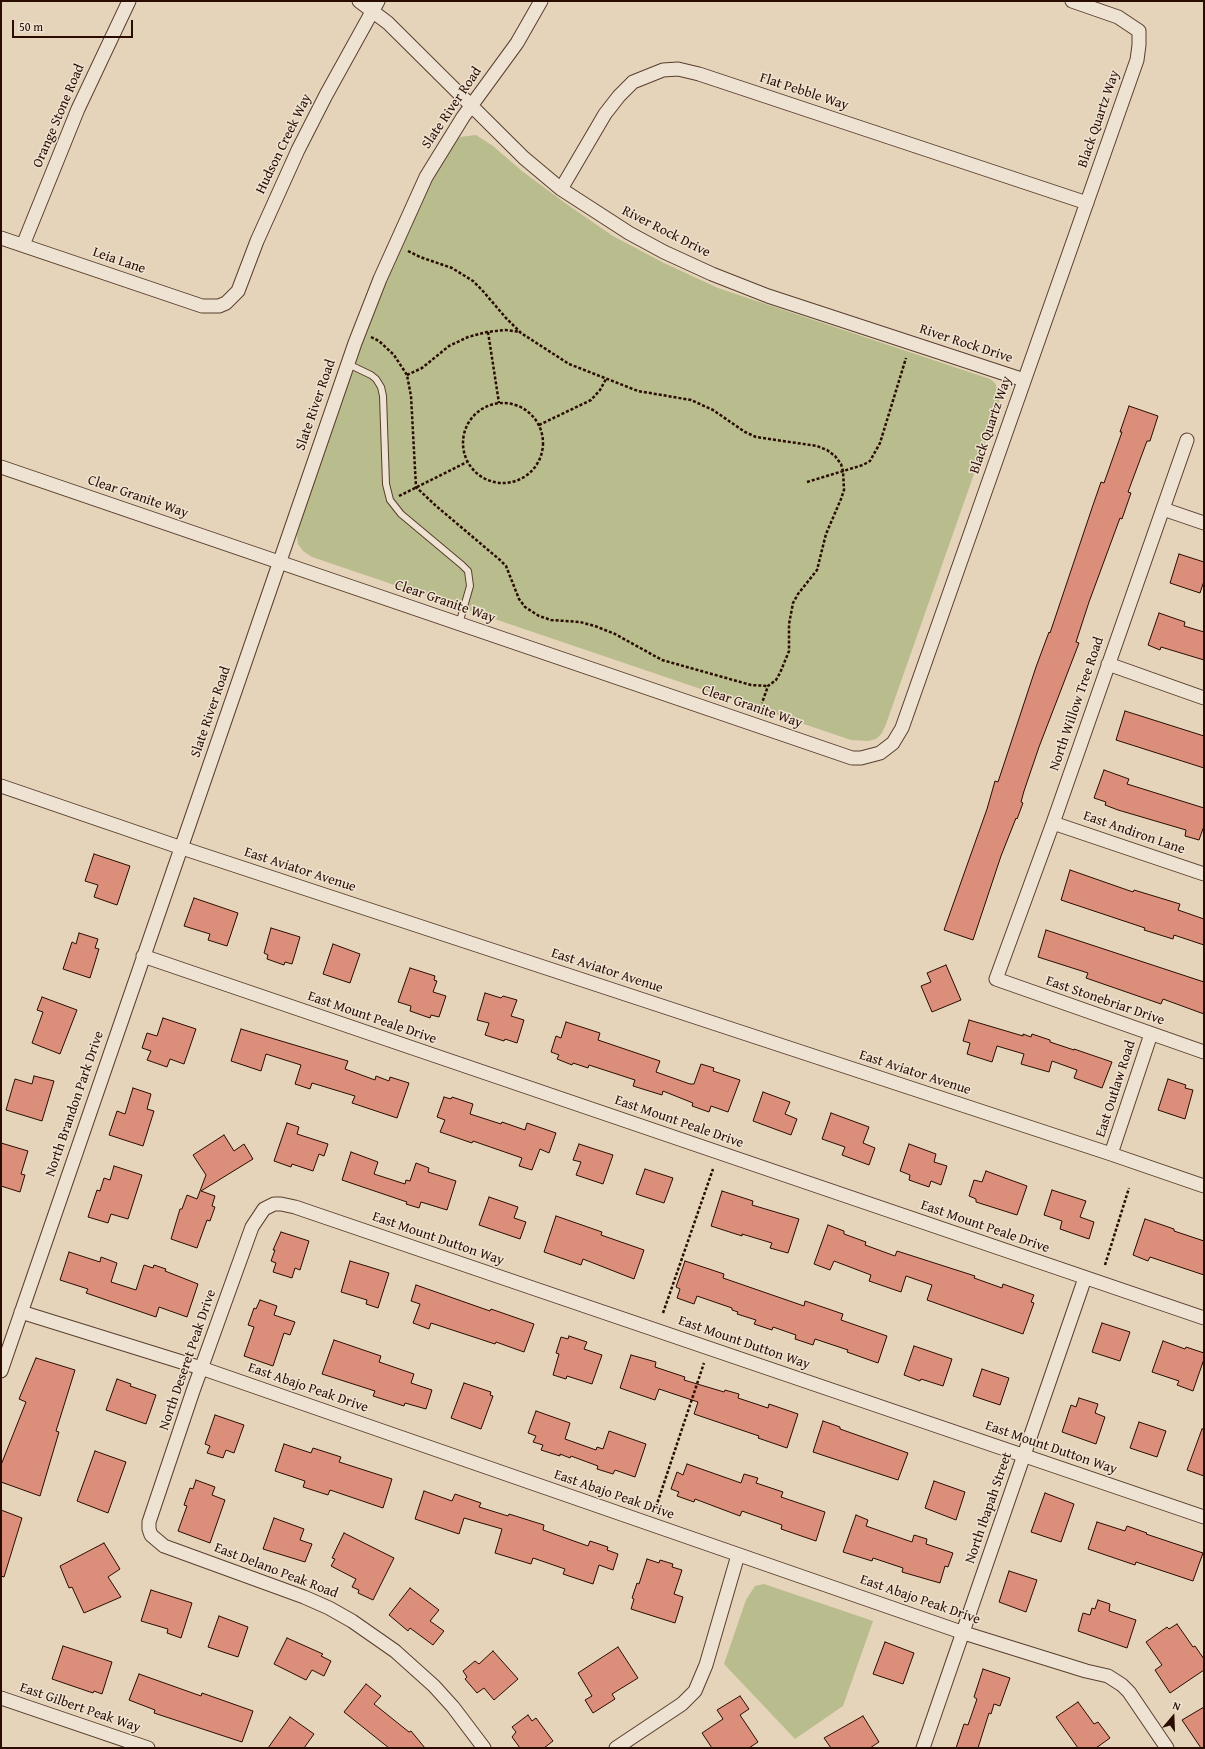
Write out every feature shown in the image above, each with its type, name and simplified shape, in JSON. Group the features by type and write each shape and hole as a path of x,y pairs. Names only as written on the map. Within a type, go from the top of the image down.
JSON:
{"street":[{"name":"Orange Stone Road","path":"24,245 78,110 129,1"},
{"name":"River Rock Drive","path":"359,1 375,6 388,24 524,158 561,189 629,233 664,252 712,274 768,296 1024,380"},
{"name":"Slate River Road","path":"182,848 279,562 348,364 380,279 426,177 471,106 517,43 541,1"},
{"name":"Black Quartz Way","path":"880,753 893,743 902,728 1136,60 1139,45 1138,31 1118,17 1072,1"},
{"name":"Hudson Creek Way","path":"226,303 238,291 262,228 298,150 326,95 375,6"},
{"name":"Flat Pebble Way","path":"561,189 605,114 618,96 633,82 663,70 678,69 699,74 1086,203"},
{"name":"Leia Lane","path":"1,238 202,306 214,307 226,303"},
{"name":"North Willow Tree Road","path":"996,979 1053,823 1187,440"},
{"name":"Clear Granite Way","path":"1,467 852,758 861,758 880,753"},
{"path":"1163,509 1204,523"},
{"path":"1108,664 1204,698"},
{"name":"East Aviator Avenue","path":"1,786 182,848 1204,1186"},
{"name":"East Andiron Lane","path":"1053,823 1204,874"},
{"name":"North Brandon Park Drive","path":"1,1371 143,956 182,848"},
{"name":"East Mount Peale Drive","path":"143,956 1204,1318"},
{"name":"East Stonebriar Drive","path":"996,979 1204,1052"},
{"name":"East Outlaw Road","path":"1111,1154 1151,1034"},
{"name":"North Deseret Peak Drive","path":"151,1535 149,1522 201,1368 252,1227 264,1209 274,1204"},
{"name":"East Mount Dutton Way","path":"274,1204 295,1207 1204,1517"},
{"name":"North Ibapah Street","path":"923,1748 964,1633 1085,1278"},
{"name":"East Abajo Peak Drive","path":"21,1312 201,1368 738,1556 964,1633 1115,1679 1129,1692 1167,1748"},
{"name":"East Delano Peak Road","path":"151,1535 164,1546 304,1597 352,1621 395,1651 434,1686 453,1707 484,1748"},
{"path":"616,1748 682,1704 695,1691 706,1665 738,1556"},
{"name":"East Gilbert Peak Way","path":"1,1698 148,1748"}],"lane":[{"path":"348,364 371,375 376,379 381,387 383,396 386,484 390,500 401,514 468,571 470,586 459,624"}],"path":[{"path":"406,250 420,257 452,268 473,281 506,318 522,333 569,364 638,391 691,400 712,410 756,437 817,446 827,450 835,456 841,464 843,471 844,490 826,534 817,570 798,594 792,608 789,624 789,651 784,665 776,680 768,686 762,704"},
{"path":"407,375 422,368 449,346 468,337 505,330 522,333"},
{"path":"488,332 500,403"},
{"path":"370,337 379,341 394,354 407,375 411,396 416,487 506,566 519,599 530,611 551,620 580,622 595,626 615,634 662,660 751,685 768,686"},
{"path":"807,482 863,466 870,461 876,453 906,358"},
{"path":"539,426 591,400 600,390 606,379"},
{"path":"500,403 514,404 530,413 539,426 543,438 541,456 534,468 524,478 506,484 488,481 480,476 467,462 462,444 466,426 478,412 486,407 500,403"},
{"path":"390,500 467,462"},
{"path":"663,1313 713,1169"},
{"path":"1105,1265 1129,1188"},
{"path":"656,1506 704,1363"}],"green space":[{"path":"476,135 493,146 522,171 565,203 613,236 664,263 718,288 990,379 995,383 1000,395 999,403 886,724 882,733 876,739 868,741 851,740 312,557 303,551 298,544 298,527 369,322 404,239 425,193 455,142 460,137"},
{"path":"764,1584 873,1621 843,1706 795,1739 724,1664 746,1600 755,1586"}],"building":[{"path":"1129,406 1158,416 1150,441 1147,441 1128,492 1131,493 1122,519 1120,518 1089,602 1076,642 1079,643 1039,747 1024,791 1021,802 1023,803 1001,856 973,940 944,930 987,809 995,781 998,782 1036,667 1049,632 1050,633 1101,482 1104,483 1122,432 1120,432"},
{"path":"1179,554 1204,562 1204,581 1200,593 1170,583"},
{"path":"1159,613 1185,622 1184,626 1204,632 1204,660 1161,647 1160,650 1148,645"},
{"path":"1125,711 1204,736 1204,768 1116,740"},
{"path":"1104,770 1129,779 1127,784 1204,808 1204,826 1199,840 1185,836 1186,830 1118,810 1105,805 1106,802 1094,798"},
{"path":"94,854 130,866 117,905 94,897 98,885 85,881"},
{"path":"1070,870 1133,892 1134,890 1180,904 1178,910 1204,919 1204,945 1174,935 1173,939 1144,930 1145,928 1061,900"},
{"path":"194,898 238,913 227,946 208,940 210,934 184,926"},
{"path":"271,928 300,937 292,964 285,962 284,965 267,959 268,955 264,953"},
{"path":"1046,930 1204,982 1204,1014 1163,999 1161,1004 1086,978 1088,973 1038,957"},
{"path":"79,933 98,939 95,948 99,949 90,978 63,969 72,942 76,944"},
{"path":"333,944 360,954 350,983 323,974"},
{"path":"946,965 961,1000 932,1012 921,986 931,982 927,973"},
{"path":"410,968 435,976 434,980 437,981 433,992 446,996 439,1017 431,1015 430,1018 410,1011 411,1006 398,1002"},
{"path":"485,993 501,998 503,996 517,1000 511,1016 524,1020 517,1043 505,1039 504,1041 485,1035 489,1023 477,1020"},
{"path":"42,997 77,1010 60,1054 32,1043 43,1012 37,1010"},
{"path":"163,1018 196,1029 184,1064 170,1059 167,1067 147,1060 151,1051 142,1048 147,1033 157,1036"},
{"path":"969,1020 1023,1036 1023,1034 1031,1037 1032,1034 1050,1040 1050,1042 1112,1062 1102,1088 1074,1078 1077,1070 1052,1061 1049,1072 1021,1064 1024,1054 997,1046 992,1062 967,1054 970,1043 963,1041"},
{"path":"566,1022 600,1033 598,1040 660,1061 656,1072 690,1084 694,1084 701,1064 714,1068 713,1071 740,1080 728,1112 711,1106 709,1112 692,1106 693,1103 663,1091 662,1095 633,1086 635,1080 589,1065 588,1068 573,1063 572,1065 557,1059 559,1055 551,1052 556,1036 561,1038"},
{"path":"241,1029 348,1061 345,1069 375,1080 376,1076 389,1081 390,1077 409,1083 397,1118 352,1103 355,1096 312,1083 310,1089 295,1084 301,1065 266,1054 261,1071 231,1061"},
{"path":"34,1076 54,1081 42,1121 6,1110 15,1079 32,1084"},
{"path":"1168,1079 1186,1085 1185,1088 1193,1090 1185,1119 1158,1110"},
{"path":"133,1088 151,1094 147,1109 154,1111 143,1146 109,1135 117,1111 125,1114"},
{"path":"763,1092 790,1102 785,1114 797,1119 791,1135 753,1121"},
{"path":"444,1097 451,1099 452,1097 473,1104 470,1114 501,1124 502,1122 525,1130 527,1123 556,1133 549,1153 540,1149 532,1170 519,1166 522,1158 473,1141 472,1143 440,1132 445,1120 437,1117"},
{"path":"831,1113 869,1127 863,1143 875,1148 869,1165 842,1155 845,1147 822,1139"},
{"path":"287,1123 299,1127 297,1134 328,1144 324,1156 319,1154 313,1171 292,1164 291,1167 274,1161"},
{"path":"224,1135 234,1151 244,1144 253,1159 201,1191 215,1196 212,1206 215,1207 210,1221 207,1220 197,1248 171,1239 180,1209 182,1209 187,1195 197,1199 206,1175 193,1155"},
{"path":"1,1143 28,1151 21,1174 25,1175 20,1192 1,1186"},
{"path":"579,1144 613,1155 603,1184 576,1175 581,1162 573,1160"},
{"path":"909,1144 936,1154 934,1162 947,1166 941,1185 931,1181 929,1187 909,1180 910,1175 900,1171"},
{"path":"351,1152 378,1162 374,1174 405,1184 406,1180 410,1181 416,1163 429,1168 428,1172 456,1181 447,1210 421,1202 419,1208 406,1204 407,1202 342,1180"},
{"path":"114,1166 142,1175 128,1219 111,1214 108,1223 88,1217 97,1190 100,1191 104,1178 110,1180"},
{"path":"645,1169 673,1178 664,1203 636,1194"},
{"path":"986,1171 1027,1186 1017,1215 976,1202 976,1199 969,1196 974,1180 982,1182"},
{"path":"1052,1190 1086,1201 1080,1217 1094,1222 1089,1239 1060,1229 1062,1221 1044,1215"},
{"path":"722,1191 753,1201 752,1205 799,1219 788,1253 770,1248 772,1243 742,1234 742,1236 711,1226"},
{"path":"489,1197 518,1207 514,1218 526,1222 520,1239 479,1225"},
{"path":"556,1216 602,1232 601,1235 644,1250 634,1279 583,1259 581,1265 544,1252"},
{"path":"1145,1219 1204,1241 1204,1275 1150,1257 1148,1261 1133,1255"},
{"path":"828,1225 844,1231 844,1234 866,1242 865,1245 895,1256 897,1251 975,1276 974,1278 1002,1288 1003,1284 1034,1295 1031,1302 1034,1303 1023,1334 927,1300 932,1285 906,1276 901,1292 869,1281 871,1275 834,1261 830,1270 814,1264"},
{"path":"281,1232 309,1241 300,1270 295,1268 292,1278 273,1272 276,1263 271,1261 275,1250 273,1250"},
{"path":"69,1252 100,1262 101,1257 117,1263 111,1282 136,1290 144,1265 153,1268 154,1265 166,1269 165,1271 198,1284 187,1317 159,1307 156,1317 86,1293 88,1289 60,1280"},
{"path":"350,1261 389,1273 378,1308 366,1304 367,1300 341,1292"},
{"path":"685,1261 724,1274 723,1278 804,1306 805,1301 843,1314 841,1320 887,1336 878,1363 847,1352 848,1350 815,1339 813,1345 795,1339 796,1335 773,1327 772,1330 754,1324 756,1320 737,1314 738,1312 732,1310 732,1308 697,1296 694,1304 677,1298 680,1289 676,1287"},
{"path":"416,1285 490,1311 491,1309 534,1324 524,1352 496,1342 495,1344 431,1323 429,1329 413,1323 420,1304 411,1301"},
{"path":"260,1300 277,1306 274,1315 295,1322 290,1335 284,1333 273,1366 244,1356 254,1327 248,1325 254,1308 256,1309"},
{"path":"1102,1323 1130,1332 1120,1361 1092,1352"},
{"path":"569,1336 587,1342 584,1349 602,1355 592,1384 567,1376 566,1379 553,1375 559,1354 556,1353 561,1337 568,1339"},
{"path":"334,1340 381,1356 379,1362 414,1374 411,1383 432,1390 426,1409 405,1403 404,1406 373,1396 375,1391 322,1374"},
{"path":"1163,1341 1185,1349 1186,1347 1204,1353 1204,1359 1193,1391 1177,1385 1179,1381 1152,1372"},
{"path":"914,1346 952,1359 943,1386 921,1379 920,1381 904,1375"},
{"path":"631,1355 656,1362 655,1367 685,1377 684,1380 724,1392 725,1390 739,1394 738,1398 768,1408 769,1404 798,1414 787,1448 758,1438 759,1436 694,1414 698,1402 659,1389 655,1400 620,1388"},
{"path":"36,1358 75,1370 56,1431 59,1432 40,1496 1,1482 1,1465 26,1402 19,1399"},
{"path":"982,1369 1009,1378 1000,1405 973,1396"},
{"path":"117,1379 131,1384 130,1386 156,1395 146,1424 106,1410"},
{"path":"464,1383 491,1392 490,1395 493,1396 481,1429 451,1418"},
{"path":"1079,1398 1098,1404 1095,1413 1105,1417 1096,1444 1062,1432 1071,1405 1076,1407"},
{"path":"536,1411 570,1423 565,1439 596,1450 597,1447 603,1449 609,1431 646,1444 635,1477 615,1470 613,1474 597,1469 598,1466 571,1456 570,1458 560,1454 560,1456 541,1450 543,1445 533,1442 536,1436 528,1433"},
{"path":"215,1415 244,1425 234,1453 226,1450 223,1458 207,1453 210,1446 205,1444"},
{"path":"823,1421 840,1427 840,1429 908,1453 898,1480 813,1452"},
{"path":"1139,1422 1166,1431 1157,1457 1130,1448"},
{"path":"1202,1429 1204,1429 1204,1476 1187,1470"},
{"path":"284,1444 311,1453 313,1448 341,1457 339,1462 392,1479 383,1508 330,1490 328,1495 303,1487 305,1481 275,1471"},
{"path":"95,1451 126,1462 108,1513 77,1501"},
{"path":"687,1464 741,1483 744,1474 758,1478 756,1483 783,1492 781,1497 825,1512 816,1541 781,1529 782,1525 742,1511 740,1516 695,1499 694,1502 677,1496 679,1492 671,1489 677,1472 683,1475"},
{"path":"196,1480 215,1487 212,1495 225,1500 210,1543 178,1531 187,1506 184,1505 190,1488 193,1489"},
{"path":"934,1481 965,1492 956,1520 925,1508"},
{"path":"424,1491 452,1501 455,1494 481,1503 479,1507 508,1516 509,1514 544,1525 543,1530 588,1546 590,1541 608,1547 607,1550 618,1554 613,1570 599,1565 593,1584 563,1574 565,1569 533,1558 531,1564 495,1553 502,1529 464,1518 459,1534 415,1519"},
{"path":"1045,1493 1074,1504 1061,1542 1031,1532"},
{"path":"1,1510 22,1518 4,1577 1,1576"},
{"path":"856,1515 868,1520 866,1526 912,1542 914,1535 927,1539 926,1544 953,1553 948,1567 945,1566 940,1583 902,1572 903,1568 873,1558 872,1561 843,1552"},
{"path":"274,1518 304,1529 300,1540 312,1544 305,1562 263,1549"},
{"path":"1097,1522 1125,1531 1127,1526 1203,1553 1193,1581 1136,1562 1135,1565 1088,1549"},
{"path":"344,1533 394,1558 373,1600 358,1593 359,1590 352,1587 356,1579 331,1566 335,1559 332,1558"},
{"path":"104,1543 120,1569 108,1577 121,1597 84,1613 72,1587 69,1588 60,1566"},
{"path":"647,1559 659,1563 660,1560 673,1564 672,1567 682,1570 674,1594 683,1597 675,1623 631,1609 634,1599 632,1598 637,1583 639,1584"},
{"path":"1009,1571 1037,1580 1026,1612 999,1602"},
{"path":"410,1588 439,1610 430,1621 444,1631 433,1645 410,1628 408,1631 389,1615"},
{"path":"151,1590 192,1603 181,1638 167,1633 168,1629 141,1621"},
{"path":"1098,1600 1110,1604 1109,1611 1136,1620 1127,1648 1078,1631 1083,1613 1090,1615 1092,1608 1095,1609"},
{"path":"219,1616 248,1627 238,1657 208,1647"},
{"path":"1177,1624 1193,1647 1195,1646 1204,1659 1204,1670 1170,1693 1155,1670 1162,1665 1146,1642 1167,1627 1169,1629"},
{"path":"287,1638 323,1654 321,1656 331,1661 324,1676 312,1670 306,1680 274,1664"},
{"path":"885,1642 914,1653 903,1684 873,1674"},
{"path":"63,1646 112,1662 102,1694 94,1691 93,1693 52,1679"},
{"path":"618,1647 638,1678 612,1694 615,1699 593,1713 585,1700 592,1696 578,1673"},
{"path":"493,1651 518,1679 494,1700 484,1688 477,1693 465,1679 467,1677 463,1671 475,1661 479,1664"},
{"path":"983,1669 1010,1678 1000,1706 994,1704 991,1714 989,1713 978,1748 956,1748 964,1724 968,1725 977,1699 974,1697"},
{"path":"139,1674 201,1696 202,1693 253,1711 242,1742 154,1713 155,1710 129,1700"},
{"path":"366,1684 381,1696 374,1704 409,1732 411,1731 425,1748 389,1748 344,1712"},
{"path":"740,1696 749,1709 740,1715 758,1742 749,1748 712,1748 702,1733 723,1719 717,1710"},
{"path":"1078,1702 1094,1724 1098,1722 1110,1738 1096,1748 1078,1748 1056,1717"},
{"path":"1204,1707 1204,1748 1201,1748 1182,1720"},
{"path":"528,1715 532,1721 536,1718 553,1741 544,1748 520,1748 512,1737 516,1732 512,1727"},
{"path":"863,1716 879,1742 870,1748 831,1748 824,1738"},
{"path":"290,1717 314,1734 304,1748 268,1748"}]}
